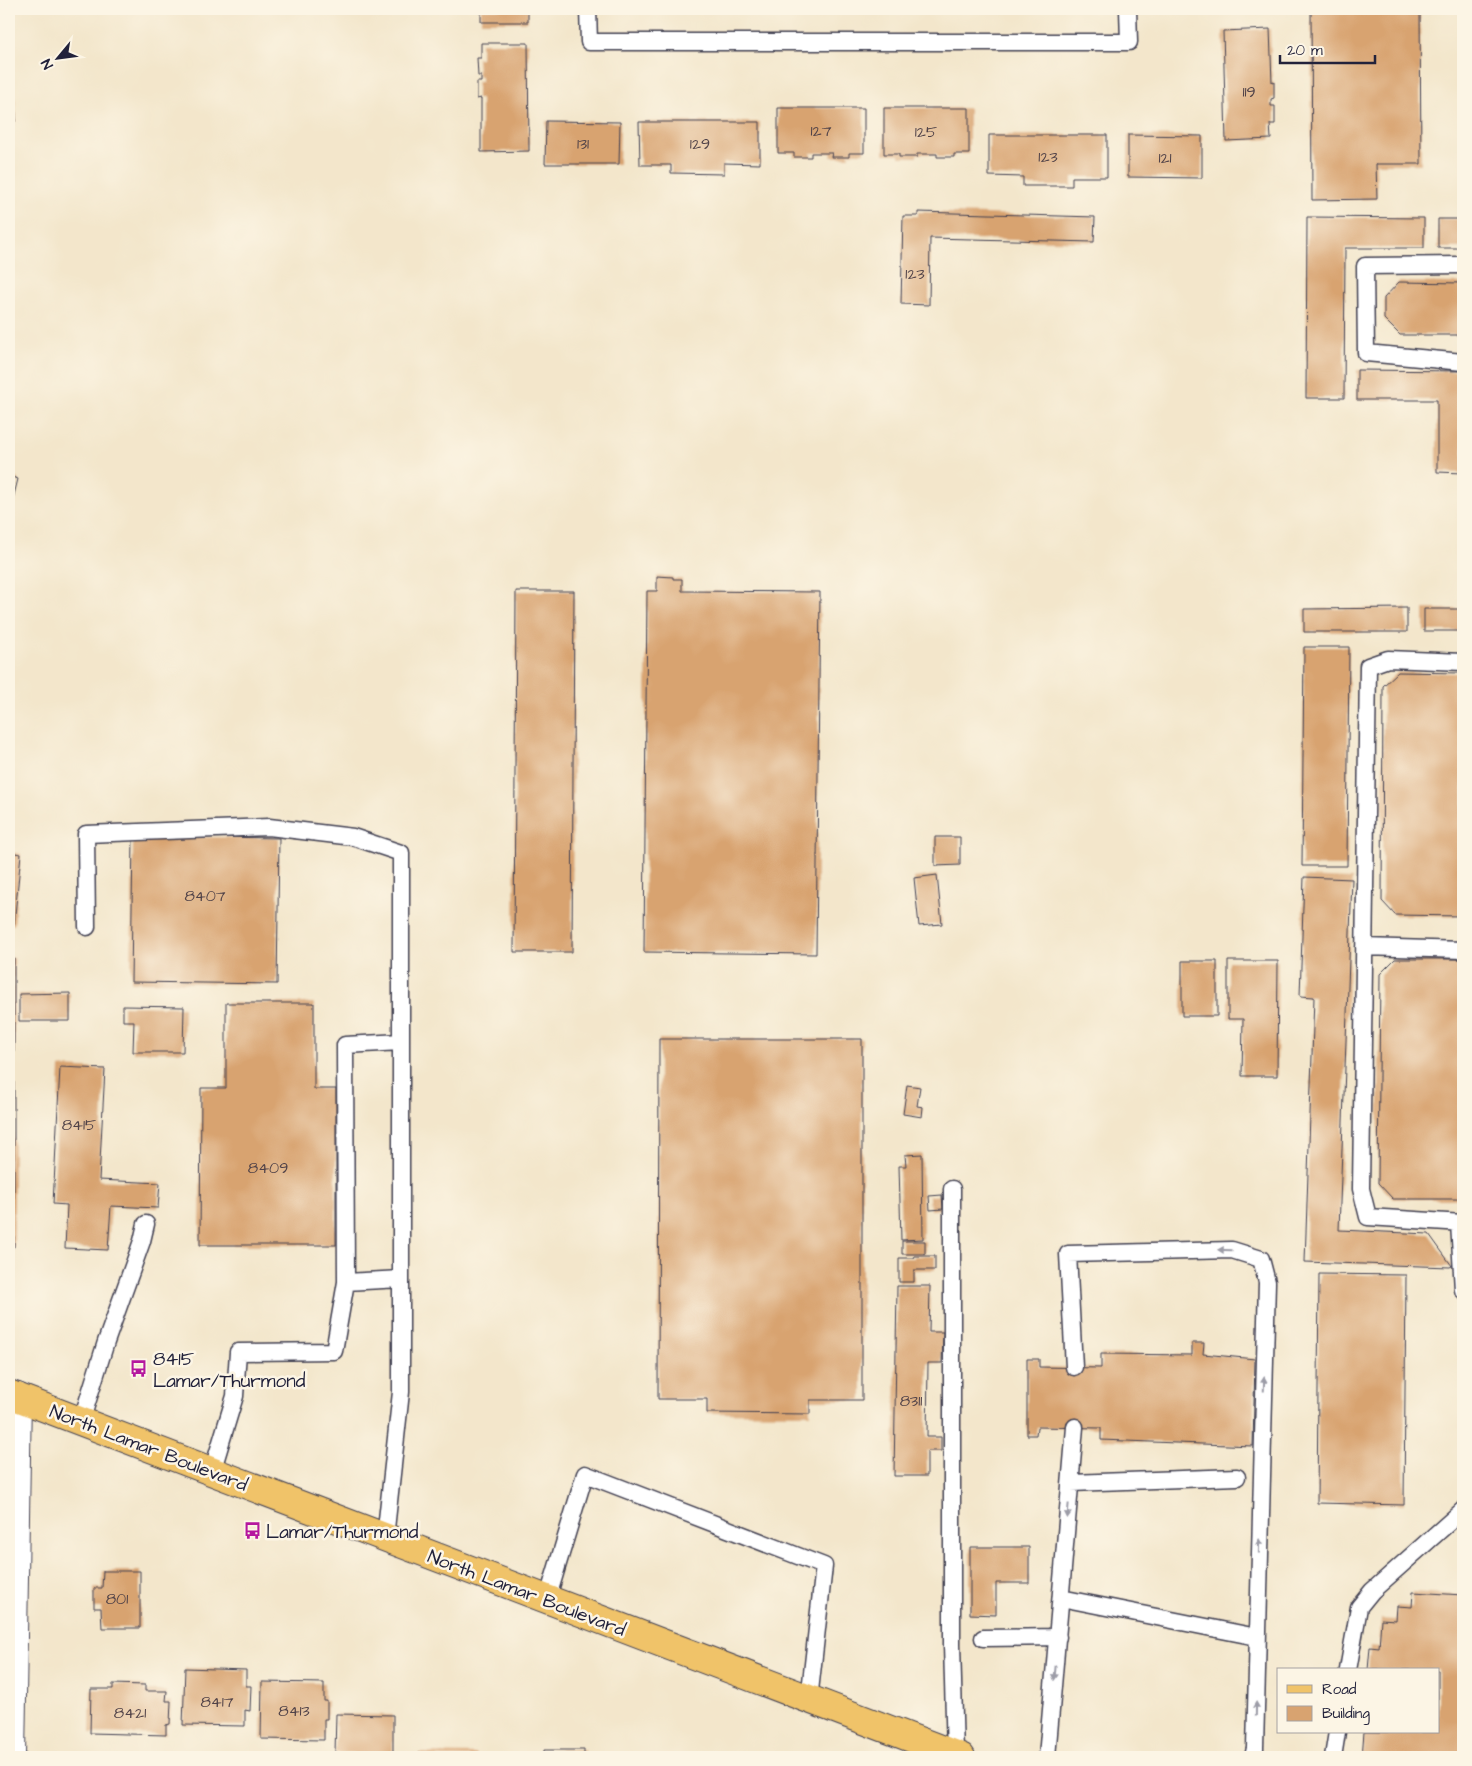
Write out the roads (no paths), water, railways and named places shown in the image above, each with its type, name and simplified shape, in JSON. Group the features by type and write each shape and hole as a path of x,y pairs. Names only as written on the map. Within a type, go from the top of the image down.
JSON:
{"main road":[{"name":"North Lamar Boulevard","path":"13,1395 957,1756"}],"street":[{"path":"11,1757 13,1395"}],"lane":[{"path":"588,9 589,42 1129,42 1128,9"},
{"path":"1463,265 1365,266 1366,353 1463,362"},
{"path":"1463,662 1388,659 1368,666 1361,1188 1368,1218 1461,1223 1463,1290"},
{"path":"87,927 86,834 269,827 353,837 401,853 401,1392 385,1538"},
{"path":"1364,948 1463,950"},
{"path":"212,1472 235,1396 238,1352 334,1351 346,1282 345,1045 401,1042"},
{"path":"952,1189 952,1644 957,1756"},
{"path":"81,1422 106,1342 142,1241 146,1224"},
{"path":"1074,1368 1068,1254 1232,1250 1261,1259 1267,1282 1255,1748 1253,1757"},
{"path":"346,1282 401,1279"},
{"path":"1047,1757 1075,1427"},
{"path":"547,1600 585,1474 824,1566 809,1700"},
{"path":"1071,1483 1237,1477"},
{"path":"1348,1668 1358,1607 1372,1591 1463,1510"},
{"path":"1061,1598 1258,1637"},
{"path":"982,1638 1058,1637"},
{"path":"1333,1757 1337,1734"}],"place":[{"name":"8415 Lamar/Thurmond","path":"139,1369"},
{"name":"Lamar/Thurmond","path":"252,1531"}]}
